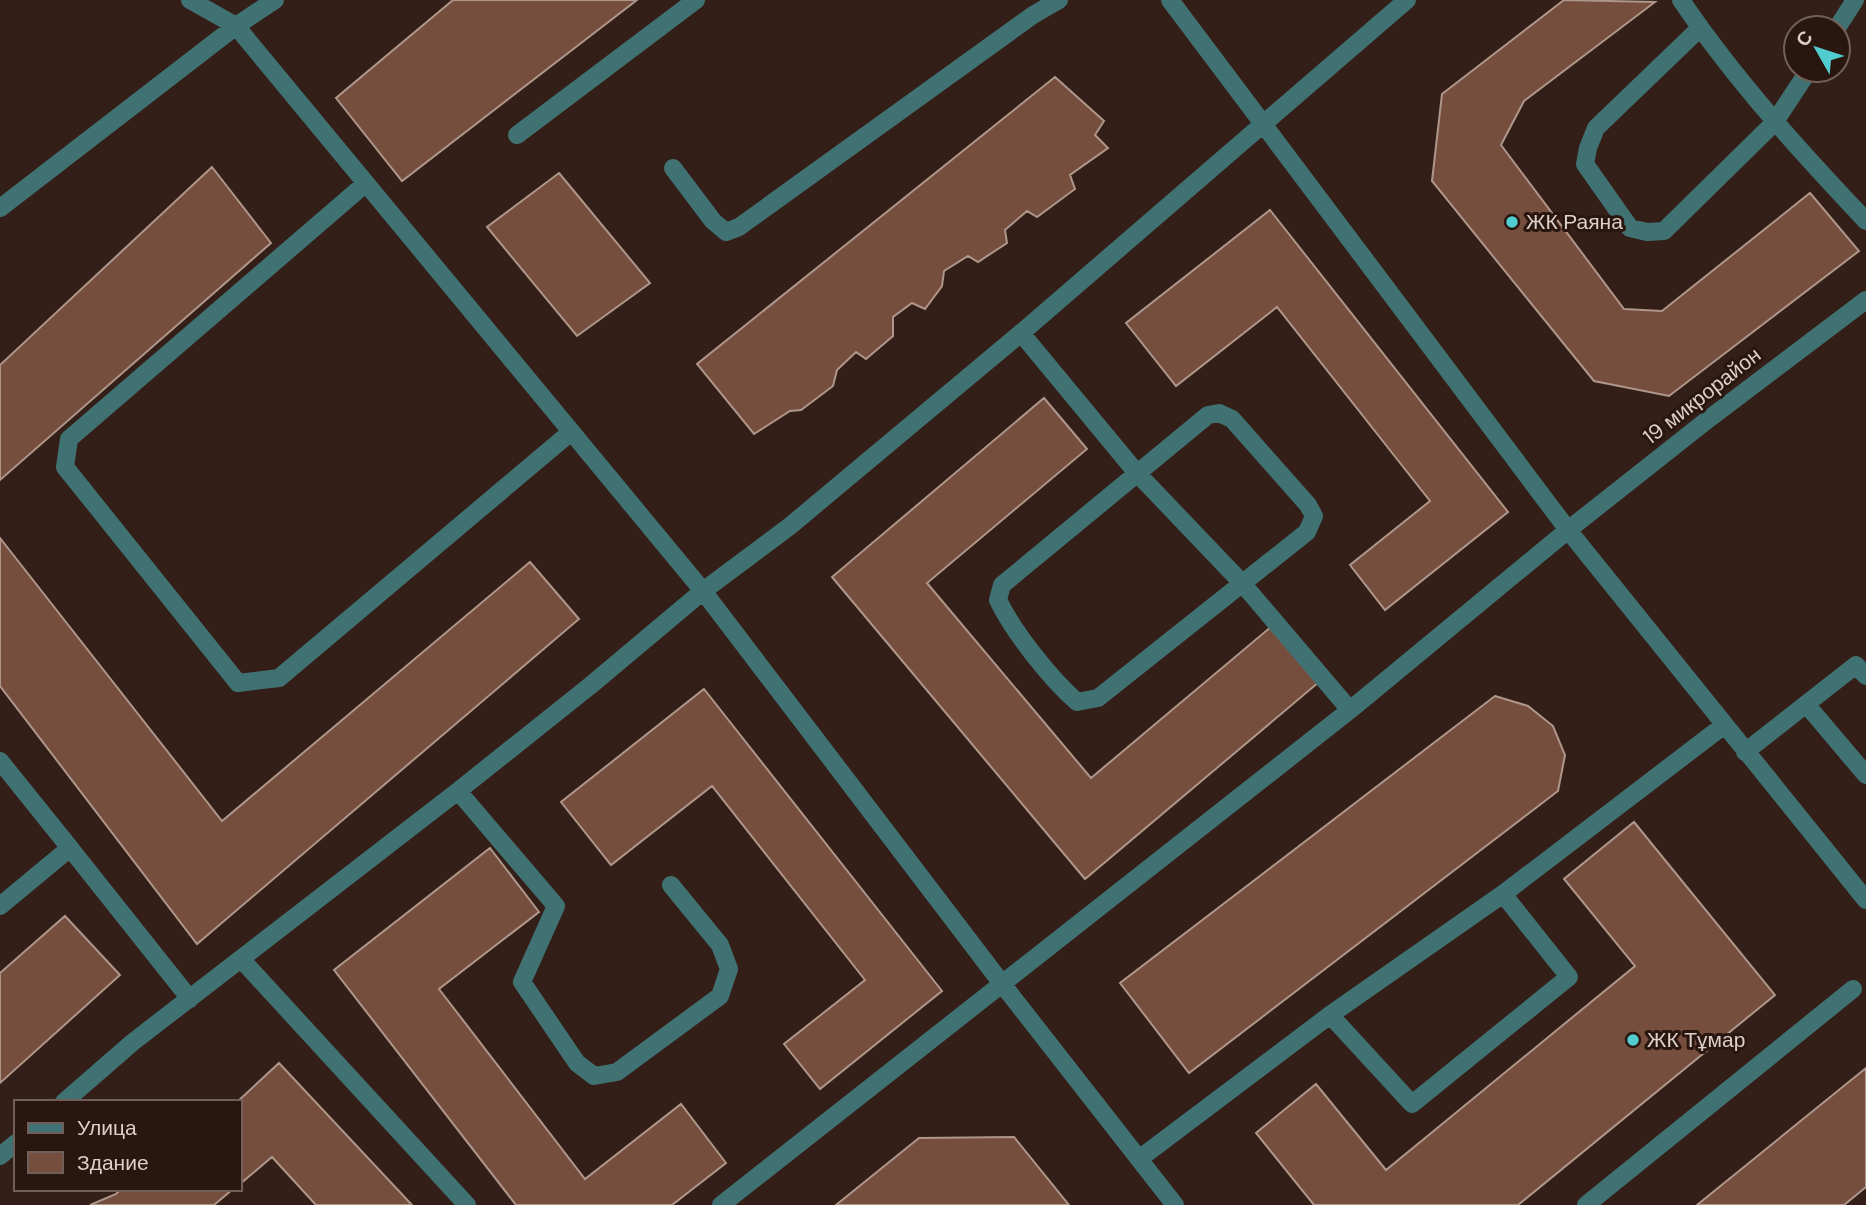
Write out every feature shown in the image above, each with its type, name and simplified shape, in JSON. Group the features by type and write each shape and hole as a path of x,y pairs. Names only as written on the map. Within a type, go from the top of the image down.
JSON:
{"street":[{"path":"190,0 236,26 703,591 1003,985 1175,1205"},
{"path":"0,208 236,26 275,0"},
{"path":"517,135 695,0"},
{"path":"673,167 701,206 726,232 739,227 1033,15 1059,0"},
{"path":"1170,0 1568,530 1723,726 1866,900"},
{"path":"66,1100 133,1042 458,791 703,591 790,526 1021,333 1408,0"},
{"path":"1681,0 1774,123 1866,221"},
{"path":"1700,28 1596,128 1588,148 1585,164 1630,228 1664,231 1774,123 1800,84"},
{"path":"365,184 69,439 65,467 237,683 279,678 571,432"},
{"name":"19 микрорайон","path":"721,1205 1350,710 1568,530 1866,300"},
{"path":"1021,333 1136,472 1242,583 1350,710"},
{"path":"1219,413 1231,419 1308,505 1314,516 1307,532 1098,698 1077,702 1062,688 1005,615 998,600 1002,585 1136,472 1208,415 1219,413"},
{"path":"1745,752 1856,665 1866,676"},
{"path":"1806,704 1866,775"},
{"path":"1139,1159 1330,1015 1503,894 1723,726"},
{"path":"0,761 190,999"},
{"path":"458,791 556,906 522,982 577,1063 594,1076 617,1072 719,996 729,969 720,945 671,885"},
{"path":"0,906 70,848"},
{"path":"1330,1015 1412,1104 1569,976 1503,894"},
{"path":"242,959 467,1205"},
{"path":"1586,1205 1853,989"},
{"path":"0,1156 14,1145"}],"building":[{"path":"453,0 637,0 402,181 336,98"},
{"name":"ЖК Раяна","path":"1564,0 1655,2 1524,101 1501,145 1624,309 1662,311 1810,193 1859,251 1669,396 1594,381 1432,181 1442,94"},
{"path":"1055,77 1104,121 1095,135 1108,148 1070,175 1075,189 1037,217 1027,211 1005,230 1007,243 978,262 968,256 944,271 942,286 925,309 912,303 893,317 893,336 866,359 856,352 837,370 833,386 801,410 790,411 754,434 697,364"},
{"path":"212,167 271,243 0,480 0,365"},
{"path":"559,173 650,283 577,336 487,227"},
{"path":"1270,210 1508,512 1385,610 1350,565 1430,501 1277,307 1176,386 1126,323"},
{"path":"1044,398 1087,449 927,583 1091,778 1272,626 1319,682 1085,879 832,577"},
{"path":"0,538 222,821 530,562 579,619 197,944 0,686"},
{"path":"704,689 942,991 820,1089 784,1044 865,980 712,786 611,865 561,802"},
{"path":"1495,696 1528,706 1553,726 1565,755 1558,791 1189,1073 1120,983"},
{"name":"ЖК Тұмар","path":"1634,822 1775,995 1518,1205 1314,1205 1256,1133 1316,1084 1386,1170 1635,966 1564,879"},
{"path":"490,848 539,912 439,989 585,1179 681,1104 726,1163 672,1205 516,1205 334,970"},
{"path":"65,916 120,975 0,1083 0,973"},
{"path":"279,1063 412,1205 316,1205 272,1157 242,1182 242,1100 239,1100"},
{"path":"1866,1068 1866,1187 1844,1205 1697,1205"},
{"path":"1014,1137 1069,1205 836,1205 919,1138"},
{"path":"119,1191 231,1191 214,1205 90,1205"}],"place":[{"name":"ЖК Раяна","path":"1512,222"},
{"name":"ЖК Тұмар","path":"1633,1040"}]}
